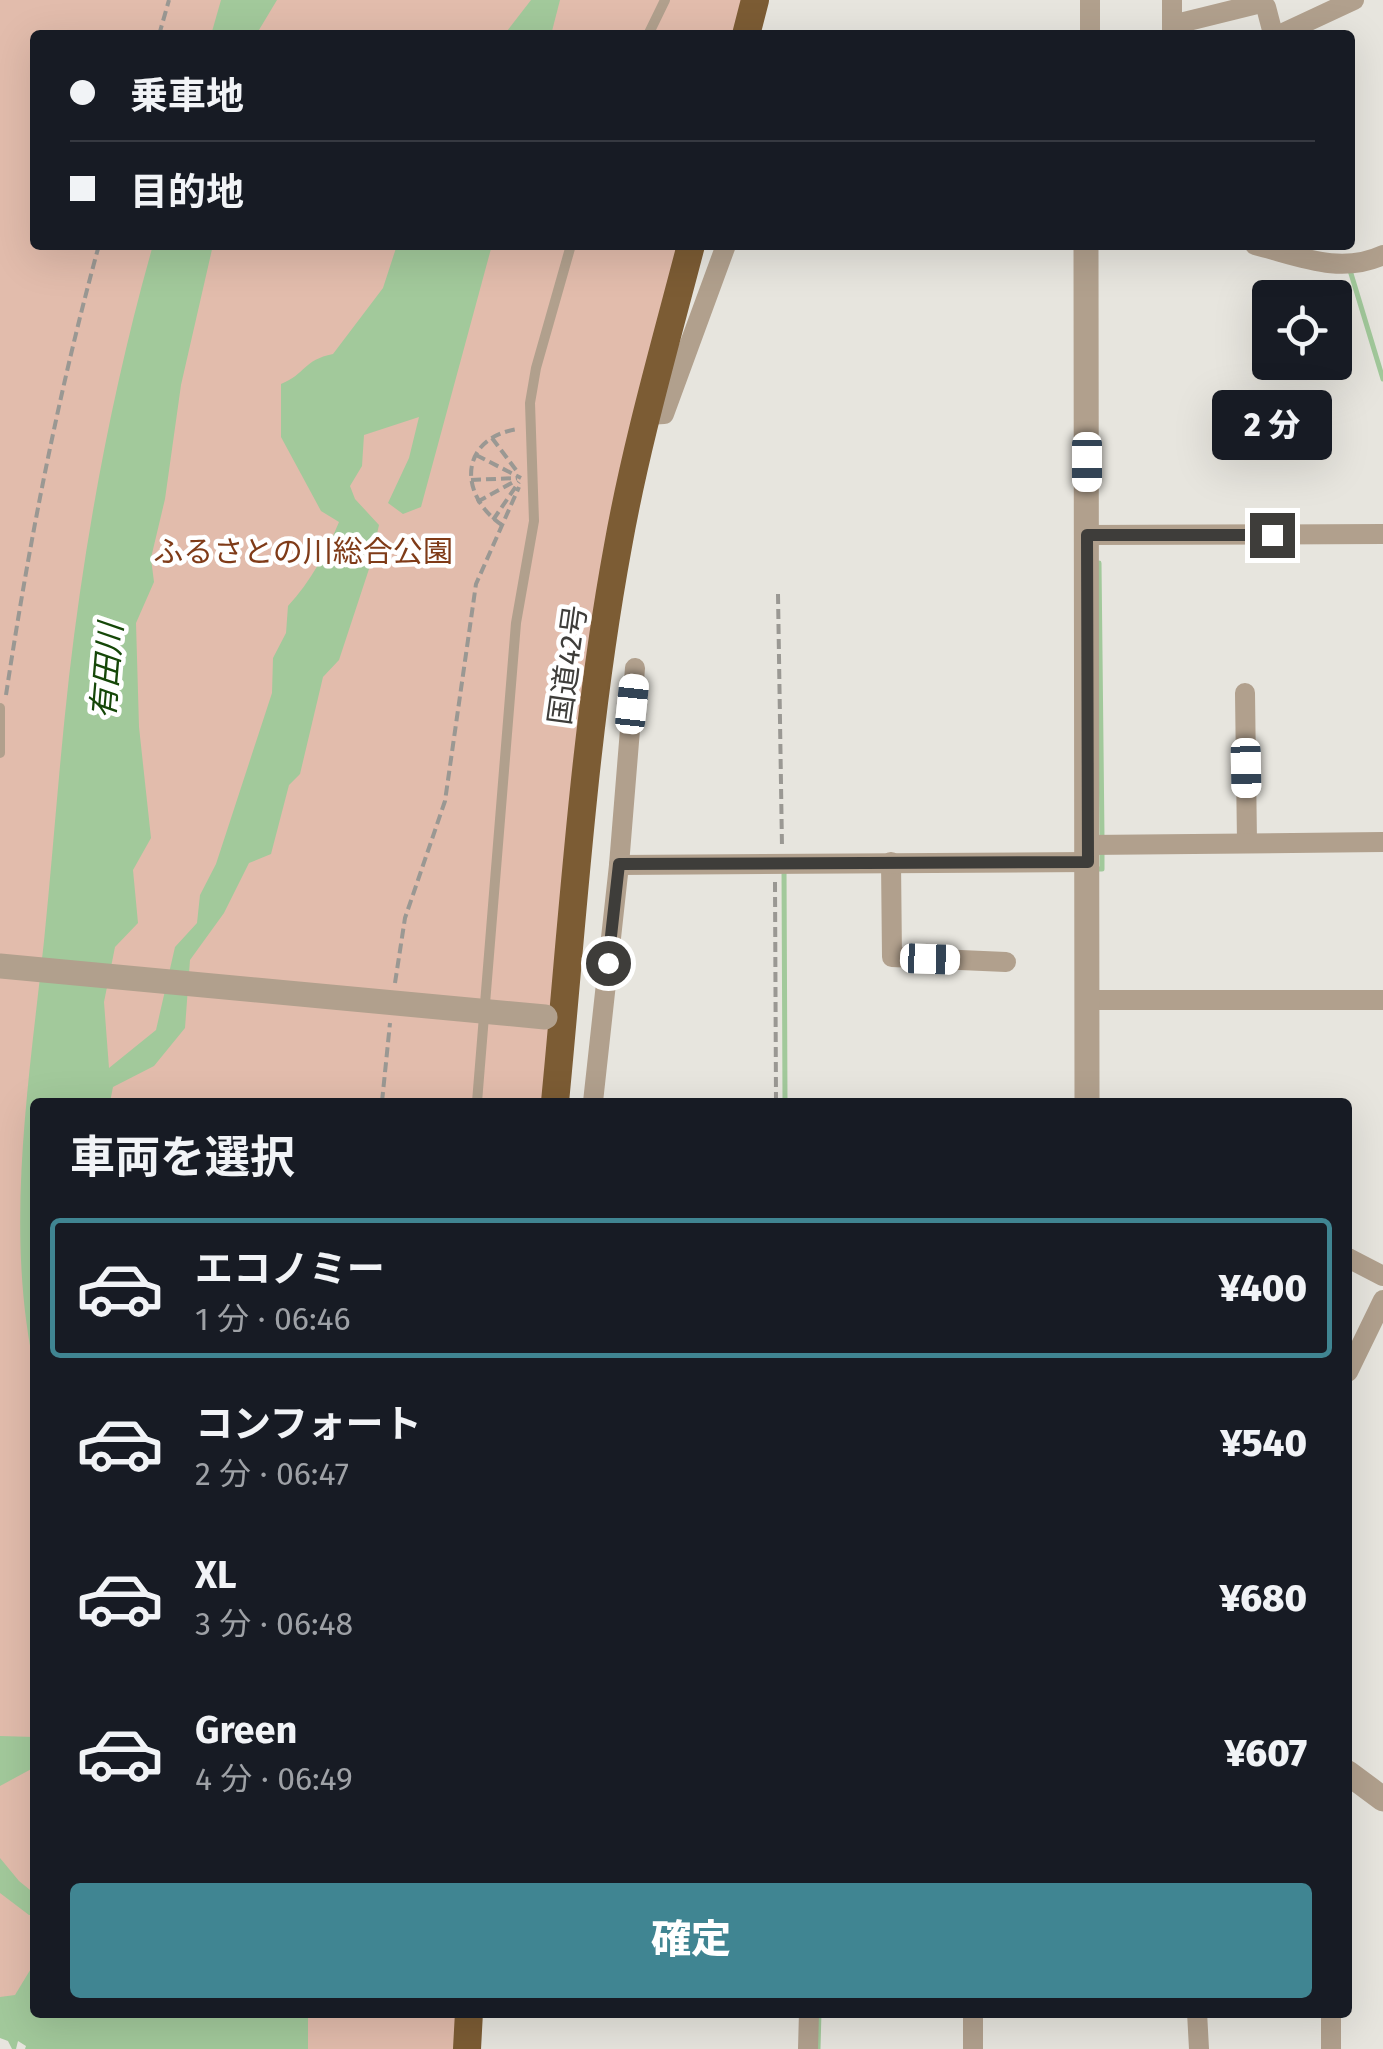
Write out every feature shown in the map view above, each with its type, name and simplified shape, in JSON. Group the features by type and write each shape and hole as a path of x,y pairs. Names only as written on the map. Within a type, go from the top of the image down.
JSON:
{"highway":[{"path":"747,30 755,0"},
{"name":"国道42号","path":"555,1098 554,1018 618,546 647,415 691,250"},
{"path":"467,2049 470,2018"}],"street":[{"path":"1090,0 1090,30"},
{"path":"1172,0 1172,30 1262,4 1277,30"},
{"path":"1290,30 1354,0"},
{"path":"647,415 664,414 724,250"},
{"path":"1086,250 1088,1098"},
{"path":"1274,250 1333,265 1350,255 1383,255"},
{"path":"1087,535 1383,534"},
{"path":"593,1098 635,668"},
{"path":"1246,693 1248,842"},
{"path":"619,864 891,862 1248,842 1383,842"},
{"path":"891,862 892,958 1006,962"},
{"path":"0,966 554,1018"},
{"path":"1088,1000 1383,1000"},
{"path":"1352,1260 1383,1276"},
{"path":"1352,1364 1383,1300"},
{"path":"1352,1776 1383,1799"},
{"path":"808,2049 809,2018"},
{"path":"973,2018 973,2049"},
{"path":"1197,2018 1198,2049"},
{"path":"1332,2018 1332,2049"}],"lane":[{"path":"650,30 665,0"},
{"path":"477,1098 516,623 534,521 530,428 536,368 569,250"},
{"path":"0,708 0,753"}],"path":[{"path":"160,30 169,0"},
{"path":"1,729 36,510 70,352 98,250"},
{"path":"502,526 477,502 470,480 476,455 492,438 508,430 530,428"},
{"path":"492,438 522,478"},
{"path":"476,455 522,478"},
{"path":"470,480 522,478"},
{"path":"477,502 522,478"},
{"path":"494,520 522,478"},
{"path":"395,983 405,918 445,800 476,584 522,478"},
{"path":"776,1098 778,594"},
{"path":"382,1098 391,1017"}],"green space":[{"name":"ふるさとの川総合公園","path":"0,0 750,0 742,30 30,30 30,250 686,250 627,474 547,1098 30,1098 30,2018 463,2018 462,2049 124,2049 0,2038"}],"water":[{"path":"221,0 277,0 259,30 212,30"},
{"path":"531,0 560,0 552,30 508,30"},
{"name":"有田川","path":"152,250 212,250 181,385 165,499 151,558 154,582 136,623 139,727 151,838 133,870 138,923 115,947 104,1002 109,1068 156,1030 175,947 197,923 200,895 216,864 272,693 273,658 286,633 288,606 317,566 339,522 321,511 281,437 281,384 316,360 333,354 383,288 395,250 491,250 421,507 403,514 388,503 409,458 419,417 364,435 362,466 350,486 355,499 379,525 369,569 339,660 323,677 300,774 289,785 271,854 249,863 224,913 190,960 185,1028 154,1066 113,1087 111,1098 30,1098 30,1342 21,1265 20,1211 26,1102 76,622 102,459"},
{"path":"0,1736 30,1737 30,1770 0,1786"},
{"path":"0,1858 30,1890 30,1915 29,1915 0,1893"},
{"path":"30,1970 30,2018 308,2018 308,2049 25,2049 18,2041 16,2049 12,2049 8,2041 0,2038 0,1997 15,1995"}],"waterway":[{"path":"1349,267 1383,379"},
{"path":"1099,563 1102,837"},
{"path":"1094,869 1102,869 1102,848"},
{"path":"784,867 785,1098"},
{"path":"818,2049 819,2018"}],"route":[{"path":"608,963 619,864 1088,862 1087,535 1272,535"}]}
